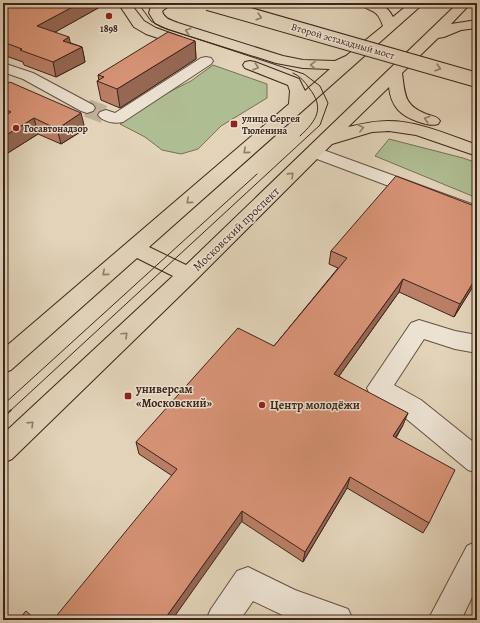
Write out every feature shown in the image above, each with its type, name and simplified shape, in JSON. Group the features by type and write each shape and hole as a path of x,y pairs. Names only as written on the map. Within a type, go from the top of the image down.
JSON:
{"main road":[{"path":"124,3 139,24 151,31 211,58"},
{"path":"167,3 156,9 156,13 160,20 281,60 303,64 337,65 351,59"},
{"name":"Второй эстакадный мост","path":"208,3 477,80"},
{"path":"367,3 382,10 387,16 390,27"},
{"path":"3,363 351,59 418,3"},
{"name":"Московский проспект","path":"3,451 189,275 395,73 430,46 465,3"},
{"path":"430,46 447,30 466,24 477,24"},
{"name":"Второй эстакадный мост","path":"366,33 400,42 430,46"},
{"path":"239,61 294,82 298,91 297,107"},
{"path":"395,73 397,92 401,105 406,112 477,136"},
{"path":"320,147 359,128 385,125 403,126 477,151"},
{"path":"134,248 189,275"}],"street":[{"path":"106,115 117,120 211,58"},
{"path":"3,67 28,76 87,108"},
{"path":"9,86 28,76"},
{"path":"320,147 477,213"},
{"path":"477,344 454,340 419,329 379,388 412,408 477,461"},
{"path":"444,620 477,556"},
{"path":"222,620 248,582 289,603 337,620"}],"green space":[{"path":"213,65 267,84 267,98 221,126 198,149 181,154 162,150 145,137 120,124 161,96 191,81"},
{"path":"389,139 477,163 477,198 375,156"}],"building":[{"path":"3,3 80,3 37,26 69,37 63,41 82,47 53,62 3,42"},
{"path":"168,32 195,41 117,89 97,81 104,77 98,75"},
{"path":"10,82 81,113 57,129 34,118 3,137 3,117 11,112 3,108 3,86"},
{"path":"396,176 477,207 477,276 460,304 403,279 334,374 408,413 393,436 455,470 429,523 350,477 305,552 242,511 164,620 53,620 177,469 136,442 238,328 274,346 347,258 331,251"},
{"path":"26,611 36,620 18,620"}],"tunnel":[{"path":"87,108 106,115"}],"tram line":[{"path":"10,411 320,125 328,103 320,86 304,74 161,27 151,21 138,3"},
{"path":"293,73 304,81 314,95 318,108 315,119 300,136"},
{"path":"3,405 257,174"},
{"path":"3,418 10,411"}],"place":[{"name":"1898","path":"109,16"},
{"name":"улица Сергея Тюленина","path":"234,124"},
{"name":"Госавтонадзор","path":"16,128"},
{"name":"универсам «Московский»","path":"128,396"},
{"name":"Центр молодёжи","path":"262,405"}]}
